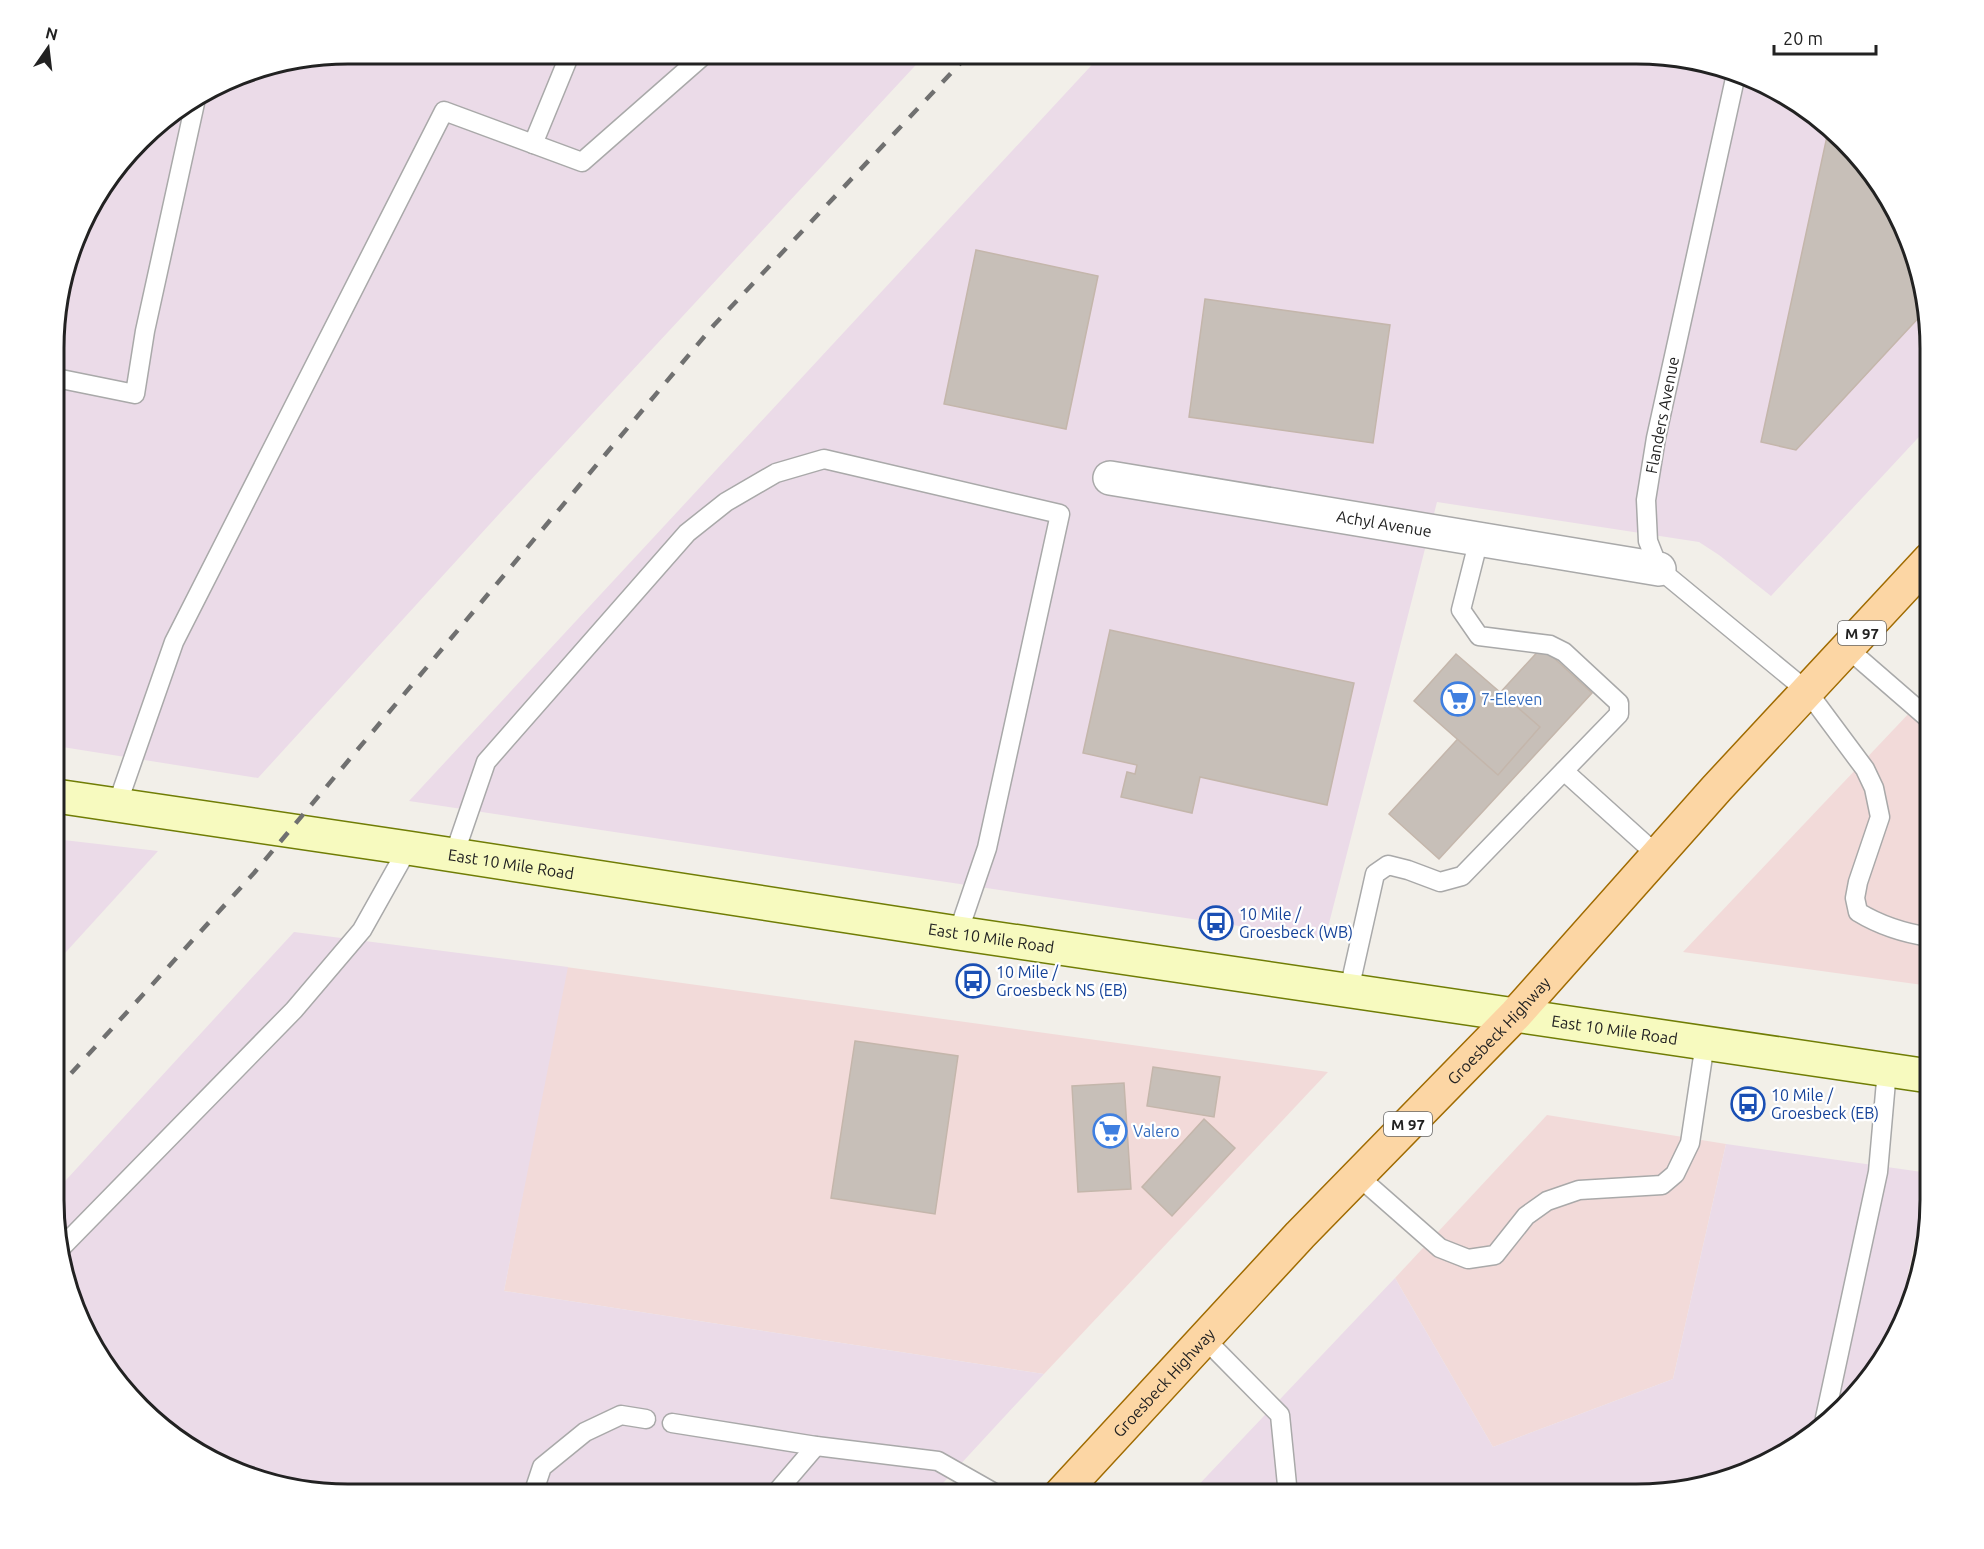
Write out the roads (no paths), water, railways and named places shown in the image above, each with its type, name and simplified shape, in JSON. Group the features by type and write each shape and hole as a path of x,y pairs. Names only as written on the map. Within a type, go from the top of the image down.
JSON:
{"main road":[{"name":"Groesbeck Highway","path":"1070,1484 1358,1176 1516,1014 1657,855 1920,570"},
{"name":"East 10 Mile Road","path":"64,797 958,933 1920,1075"}],"street":[{"name":"Achyl Avenue","path":"1110,478 1659,569"}],"lane":[{"path":"533,144 566,64"},
{"path":"117,805 174,642 444,111 582,162 694,64"},
{"name":"Flanders Avenue","path":"1734,83 1659,427 1646,500 1648,541 1659,569 1807,691 1865,769 1874,788 1880,818 1858,882 1855,898 1858,912 1876,923 1907,934 1920,936"},
{"path":"64,380 135,393 145,331 193,111"},
{"path":"454,855 486,762 687,533 726,502 776,473 824,459 1060,514 987,848 958,933"},
{"path":"1349,990 1375,874 1388,865 1440,882 1462,876 1619,714 1619,703 1564,652 1550,645 1479,636 1461,610 1479,539"},
{"path":"1847,648 1920,711"},
{"path":"1564,771 1657,855"},
{"path":"68,1241 294,1010 362,930 408,848"},
{"path":"1358,1176 1440,1248 1468,1259 1495,1255 1526,1216 1547,1202 1579,1190 1662,1185 1675,1174 1690,1143 1705,1043"},
{"path":"1827,1410 1878,1172 1887,1070"},
{"path":"1205,1339 1280,1415 1287,1484"},
{"path":"536,1484 542,1467 585,1432 621,1415 646,1419"},
{"path":"672,1423 816,1446 938,1461 979,1484"},
{"path":"783,1484 816,1446"}],"railway":[{"path":"64,1081 254,873 714,325 960,64"}],"place":[{"name":"7-Eleven","path":"1458,699"},
{"name":"10 Mile / Groesbeck (WB)","path":"1216,923"},
{"name":"10 Mile / Groesbeck NS (EB)","path":"973,981"},
{"name":"10 Mile / Groesbeck (EB)","path":"1748,1104"},
{"name":"Valero","path":"1110,1131"}]}
